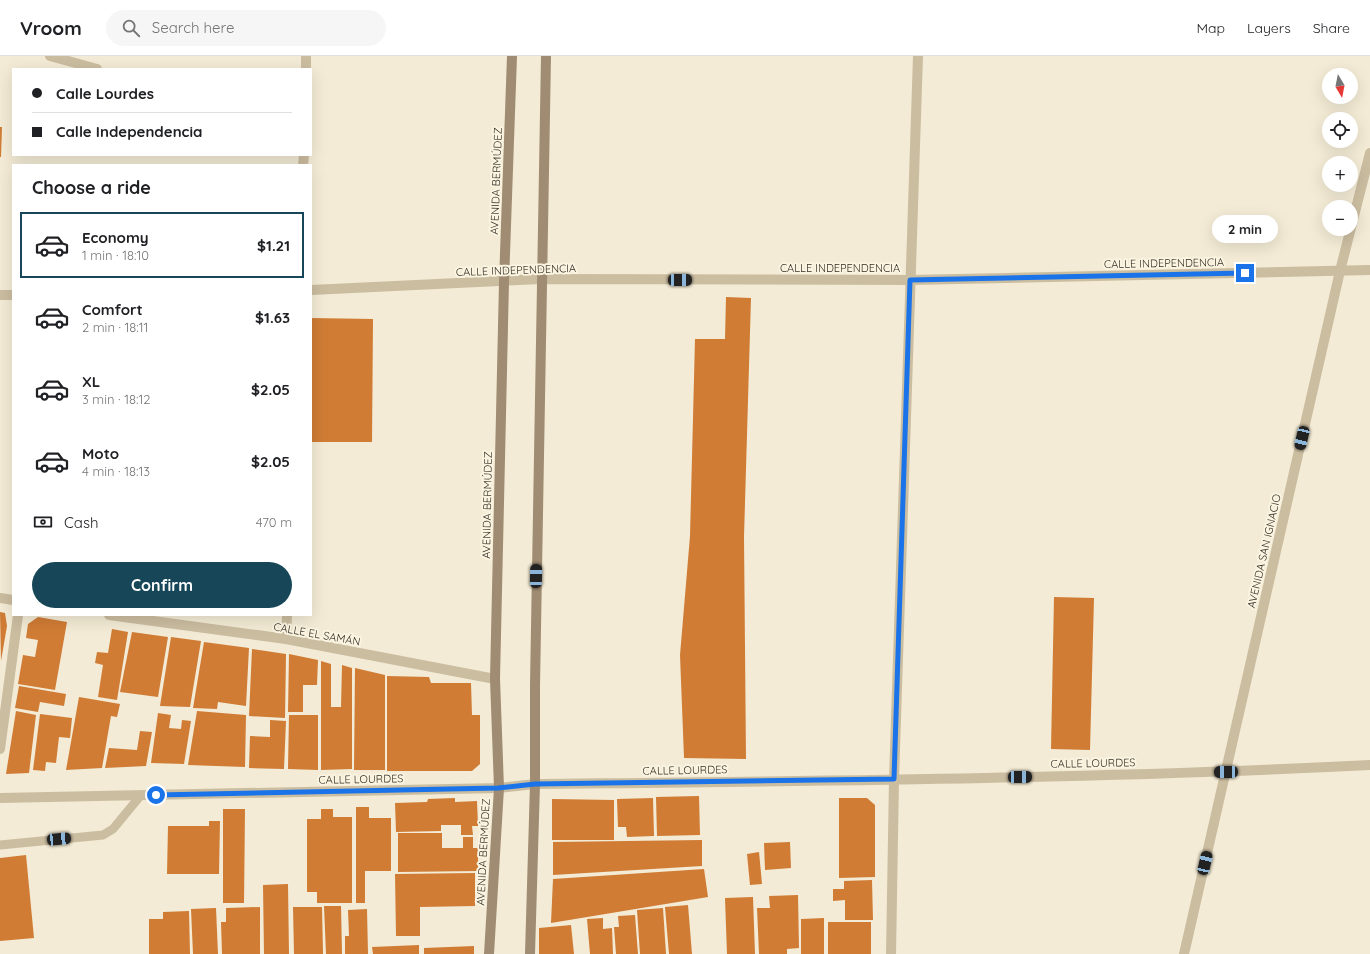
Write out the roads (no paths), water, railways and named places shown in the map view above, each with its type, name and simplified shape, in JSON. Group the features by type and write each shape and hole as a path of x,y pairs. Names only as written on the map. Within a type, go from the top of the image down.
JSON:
{"street":[{"path":"50,56 93,68"},
{"path":"306,56 306,68"},
{"name":"AVENIDA BERMÚDEZ","path":"489,954 498,788 495,679 504,282 512,56"},
{"path":"530,954 535,784 541,280 546,56"},
{"path":"891,954 894,779 918,56"},
{"name":"AVENIDA SAN IGNACIO","path":"1184,954 1340,271 1370,153"},
{"name":"CALLE INDEPENDENCIA","path":"312,290 541,280 910,280 1370,270"},
{"path":"0,295 12,295"},
{"path":"0,598 12,600"},
{"path":"0,749 18,616"},
{"name":"CALLE EL SAMÁN","path":"120,616 286,640 495,679"},
{"path":"286,640 287,616"},
{"name":"CALLE LOURDES","path":"0,798 498,788 535,784 894,779 1226,772 1370,766"}],"lane":[{"path":"0,845 103,835 113,829 140,795"}]}
